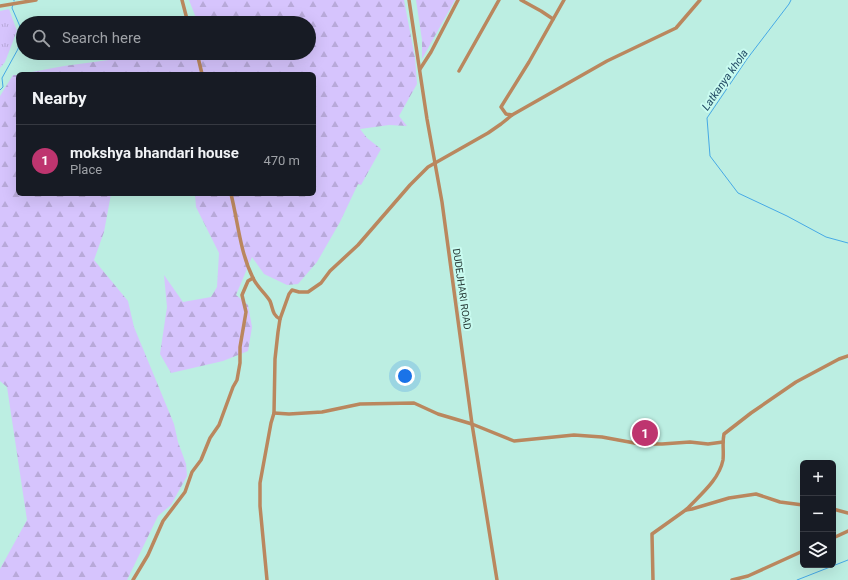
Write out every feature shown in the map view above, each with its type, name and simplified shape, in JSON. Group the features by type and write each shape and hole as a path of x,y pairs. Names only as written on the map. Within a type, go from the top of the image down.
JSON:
{"street":[{"path":"0,6 36,0"},
{"path":"182,0 186,16"},
{"name":"DUDEJHARI ROAD","path":"409,0 427,119 442,202 472,424 497,580"},
{"path":"420,69 431,52 458,0"},
{"path":"459,71 499,0"},
{"path":"521,0 553,19"},
{"path":"512,115 506,114 501,107 529,62 564,0"},
{"path":"267,580 259,493 271,423 274,414 275,359 280,319 289,294 292,290 308,292 321,283 330,271 358,245 428,166 488,133 512,115 607,61 676,28 700,0"},
{"path":"199,60 202,72"},
{"path":"231,196 239,239 253,278 270,302 276,316 280,319"},
{"path":"133,580 148,555 163,521 185,492 192,472 201,460 210,438 219,425 232,387 237,380 240,363 240,347 246,312 242,295 248,281 253,278"},
{"path":"653,580 652,534 688,508 717,476 723,459 724,434 773,397 796,382 839,359 848,356"},
{"path":"274,414 322,412 360,404 403,402 414,403 438,414 472,424 514,441 574,434 602,437 640,444 690,442 708,444 723,442"},
{"path":"688,508 686,510 692,510 729,498 756,494 780,502 800,505"},
{"path":"836,510 848,513"},
{"path":"836,537 848,531"},
{"path":"732,580 748,576 800,552"}],"green space":[{"path":"189,0 404,0 415,58 417,84 399,116 407,126 389,125 360,129 367,138 381,149 361,185 358,184 340,222 317,262 298,284 287,285 264,274 252,257 236,295 248,305 252,327 248,351 223,361 171,373 160,354 167,307 164,275 183,302 211,297 217,287 219,253 196,207 195,196 316,196 316,72 32,72 109,60 316,60 316,16 195,16"},
{"path":"416,0 455,0 422,59 422,40"},
{"path":"9,9 16,28 16,34 5,62 0,68 0,11"},
{"path":"13,75 16,75 16,196 111,196 104,232 94,260 128,301 134,327 174,424 178,442 186,464 187,476 171,505 158,516 127,580 0,580 0,569 27,520 7,387 0,381 0,96"}],"waterway":[{"name":"Latkanya khola","path":"791,0 747,59 707,118 710,156 738,193 787,216 826,237 848,243"},
{"path":"13,4 12,8 16,17"},
{"path":"0,90 3,87 2,78 16,53"},
{"name":"Latkanya khola","path":"797,580 848,560"}],"place":[{"name":"mokshya bhandari house","path":"645,433"}]}
